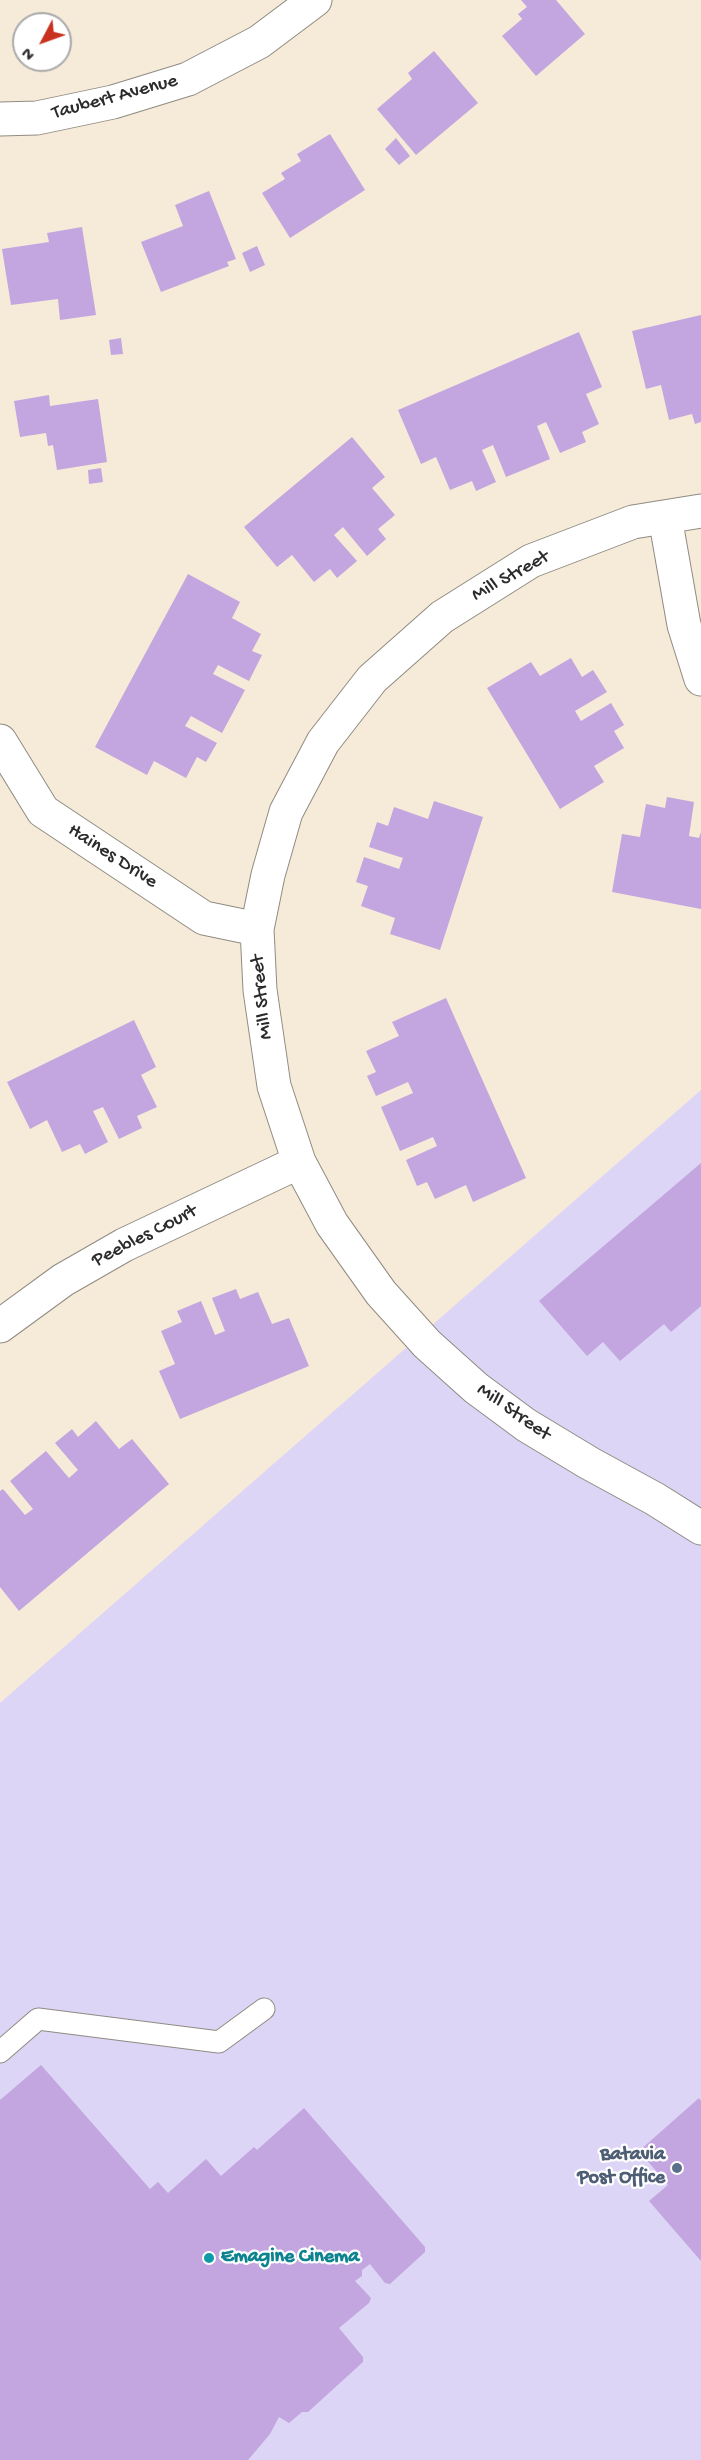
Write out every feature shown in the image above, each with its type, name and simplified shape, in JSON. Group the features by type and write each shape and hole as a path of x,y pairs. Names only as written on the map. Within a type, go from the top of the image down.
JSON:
{"street":[{"name":"Taubert Avenue","path":"0,119 37,118 113,102 188,79 259,42 315,0"},
{"name":"Mill Street","path":"701,511 633,522 531,561 442,617 372,679 323,742 286,813 268,875 257,929 260,990 274,1086 298,1162 332,1224 381,1293 427,1344 476,1388 526,1425 589,1463 655,1498 701,1528"},
{"path":"665,517 684,625 701,679"},
{"name":"Haines Drive","path":"0,741 43,811 204,918 257,929"},
{"name":"Peebles Court","path":"0,1326 63,1280 124,1245 298,1162"}],"lane":[{"path":"0,2052 38,2019 219,2042 264,2009"}],"shaded area":[{"path":"701,1090 701,2460 0,2460 0,1703"}],"building":[{"path":"521,0 556,0 585,34 536,76 502,36 522,19 518,14 527,7"},
{"path":"434,51 478,103 416,155 377,109 412,79 408,73"},
{"path":"330,134 365,190 290,238 262,193 285,179 281,173 301,161 297,154"},
{"path":"396,138 410,156 399,165 385,149"},
{"path":"209,191 236,259 227,262 229,266 161,292 141,242 183,226 175,205"},
{"path":"82,227 96,315 60,320 58,299 11,305 2,249 49,242 47,233"},
{"path":"257,246 265,265 250,272 242,253"},
{"path":"701,315 701,422 695,424 692,414 669,420 661,385 646,389 632,331"},
{"path":"579,332 602,387 586,394 599,424 582,432 586,442 560,453 546,422 537,426 550,459 506,477 493,445 482,450 496,482 476,491 472,481 450,490 436,457 421,464 398,410"},
{"path":"121,338 123,354 111,355 109,340"},
{"path":"49,395 50,406 98,399 107,462 57,470 53,445 48,446 46,433 20,437 14,401"},
{"path":"352,437 385,477 372,488 395,515 378,529 386,539 367,556 343,527 334,535 357,561 337,578 330,569 314,582 292,555 277,567 244,527"},
{"path":"101,468 103,482 89,484 88,470"},
{"path":"188,574 240,602 232,618 261,634 252,651 262,655 249,681 218,665 213,674 245,690 222,733 191,716 185,726 217,743 206,762 197,757 186,778 154,761 147,775 95,747"},
{"path":"571,658 582,677 593,670 607,692 575,711 581,721 611,703 624,725 614,731 624,748 594,766 604,782 560,809 487,688 531,662 540,676"},
{"path":"667,797 694,802 689,836 699,838 701,832 701,909 612,892 622,834 640,837 646,804 665,808"},
{"path":"434,801 483,817 440,950 390,934 395,918 361,906 368,886 356,882 364,857 399,869 403,858 369,847 377,822 388,826 394,807 428,819"},
{"path":"446,998 526,1178 473,1202 466,1185 435,1199 427,1182 417,1186 406,1160 437,1146 433,1137 400,1151 381,1107 413,1093 408,1082 376,1096 367,1076 376,1072 366,1051 399,1036 392,1022"},
{"path":"134,1020 156,1067 141,1075 157,1107 137,1116 142,1128 119,1139 103,1107 93,1111 108,1142 85,1154 80,1144 62,1152 47,1120 30,1129 7,1082"},
{"path":"701,1163 701,1306 671,1332 664,1324 620,1361 603,1342 587,1356 539,1301"},
{"path":"236,1289 240,1299 258,1292 272,1324 289,1318 309,1366 180,1419 159,1371 175,1364 161,1331 182,1322 177,1311 201,1301 215,1335 225,1331 212,1298"},
{"path":"96,1421 119,1449 132,1439 169,1484 19,1611 0,1587 0,1491 3,1489 25,1515 33,1509 10,1481 46,1451 69,1478 78,1470 55,1443 72,1429 78,1437"},
{"name":"Emagine Cinema","path":"41,2065 150,2189 158,2182 168,2193 206,2159 221,2176 254,2147 257,2150 304,2108 425,2247 425,2252 390,2284 385,2283 370,2264 362,2270 362,2276 355,2281 371,2298 369,2303 339,2328 363,2357 363,2362 308,2412 302,2412 289,2423 279,2417 270,2434 248,2460 0,2460 0,2100"},
{"name":"Batavia Post Office","path":"699,2098 701,2101 701,2261 649,2201 668,2185 639,2151"}],"place":[{"name":"Batavia Post Office","path":"677,2168"},
{"name":"Emagine Cinema","path":"209,2258"}]}
